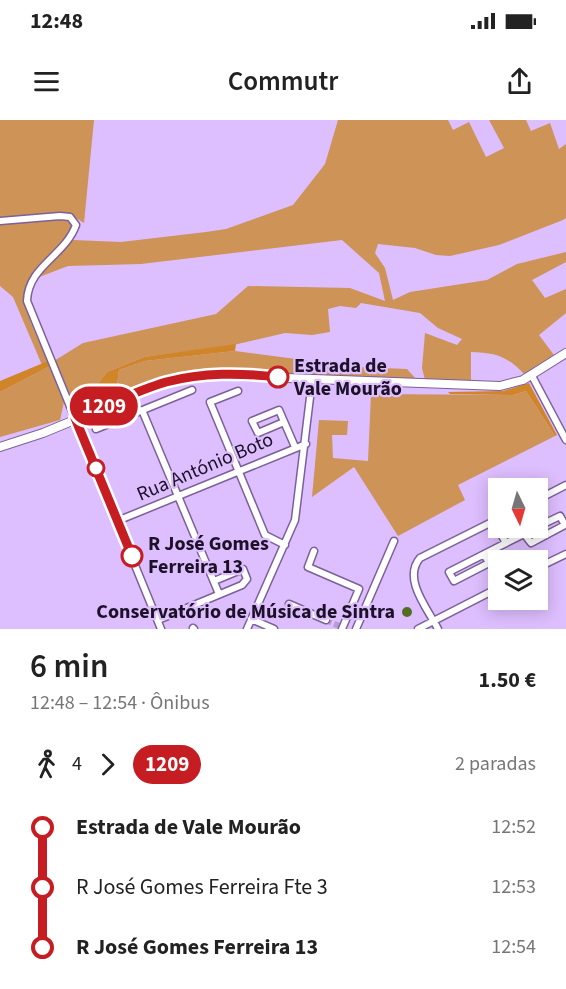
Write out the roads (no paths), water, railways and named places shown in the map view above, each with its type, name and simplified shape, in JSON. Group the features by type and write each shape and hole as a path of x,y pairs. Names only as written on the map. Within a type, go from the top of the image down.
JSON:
{"street":[{"path":"0,221 60,216 70,217 76,225 72,236 33,276 27,290 27,301 161,629"},
{"path":"0,447 43,433 164,383 195,376 239,374 312,381 500,386 516,384 566,353"},
{"path":"532,376 566,440"},
{"path":"247,629 285,545 297,510 312,381"},
{"path":"96,429 192,390"},
{"path":"238,390 210,402 265,535 285,545"},
{"path":"142,410 219,594"},
{"path":"284,422 258,433 252,421 279,410 295,447"},
{"name":"Rua António Boto","path":"117,521 306,444"},
{"path":"548,494 566,485"},
{"path":"548,522 560,516 566,525 548,534"},
{"path":"438,629 414,582 416,564 420,558 488,524"},
{"path":"504,538 506,543"},
{"path":"484,554 489,563 454,581 449,572 484,554 516,538"},
{"path":"527,538 531,543 541,538"},
{"path":"356,629 394,541"},
{"path":"314,551 308,567 359,589 341,628"},
{"path":"548,563 566,554"},
{"path":"158,620 242,585 247,579 243,569 214,581"},
{"path":"418,629 488,593"},
{"path":"289,604 326,620"},
{"path":"348,613 360,618"},
{"path":"251,619 274,629"}],"tunnel":[{"path":"326,620 339,626"}],"place":[{"name":"Estrada de Vale Mourão","path":"278,377"},
{"name":"R José Gomes Ferreira 13","path":"132,556"},
{"name":"Conservatório de Música de Sintra","path":"407,612"}]}
